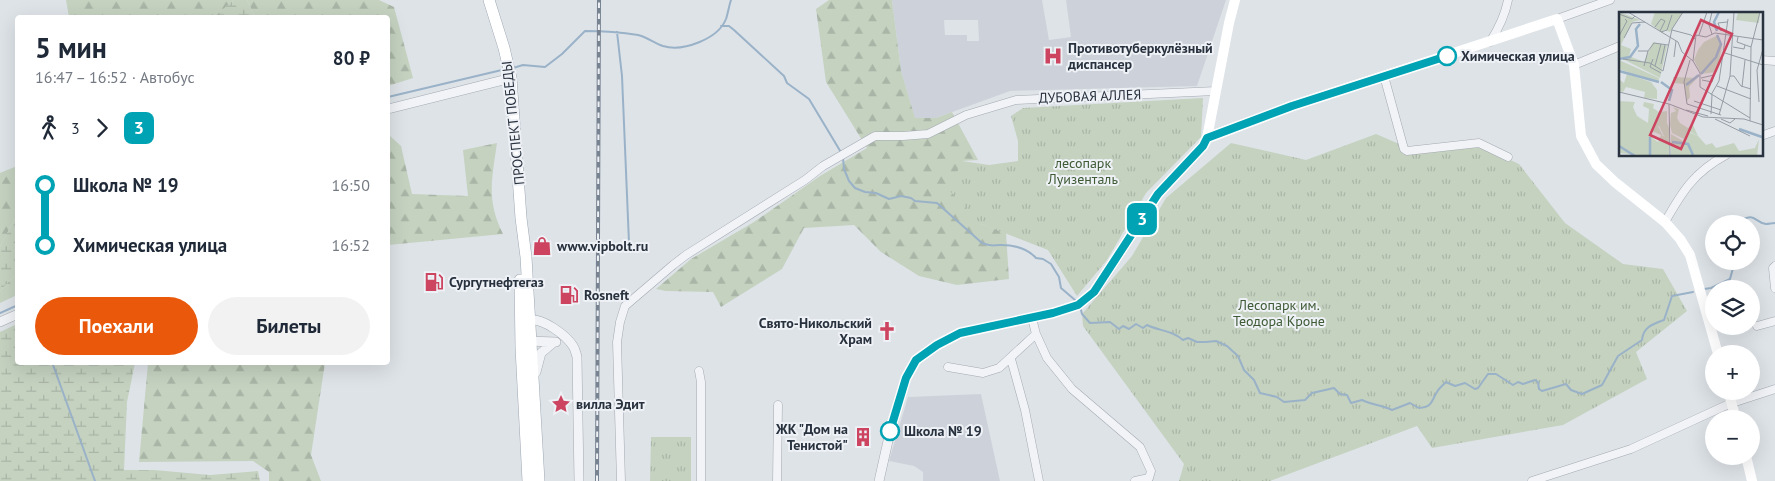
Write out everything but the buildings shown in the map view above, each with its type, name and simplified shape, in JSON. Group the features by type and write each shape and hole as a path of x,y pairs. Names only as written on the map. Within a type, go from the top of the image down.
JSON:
{"main road":[{"name":"ПРОСПЕКТ ПОБЕДЫ","path":"489,0 511,78 521,218 526,257 529,320 526,341 533,383 539,481"},
{"path":"1207,138 1235,0"},
{"path":"1207,138 1292,106 1557,19 1574,65 1581,136 1596,164 1616,183 1665,222 1680,239 1690,255 1715,345"},
{"name":"ПРОСПЕКТ ПОБЕДЫ","path":"521,218 519,232 526,341 528,481"},
{"path":"1731,400 1734,410"},
{"path":"1748,465 1752,481"}],"street":[{"path":"1490,42 1500,27 1508,0"},
{"path":"1557,19 1610,0"},
{"path":"1574,65 1619,46"},
{"path":"1762,60 1775,61"},
{"path":"1384,76 1404,149 1407,151 1479,143 1508,157"},
{"path":"390,108 511,78"},
{"name":"ДУБОВАЯ АЛЛЕЯ","path":"621,481 617,342 620,322 625,306 686,255 838,157 875,136 928,134 966,115 1016,100 1216,91"},
{"path":"1762,136 1775,131"},
{"path":"879,481 886,448 906,378 916,360 937,345 960,333 1032,318 1078,305 1094,292 1158,194 1203,146 1207,138"},
{"path":"1707,156 1713,162"},
{"path":"1665,222 1681,194 1697,174 1724,156"},
{"path":"1775,266 1773,268 1775,288"},
{"path":"0,322 15,315"},
{"path":"1032,318 1036,334 1047,358 1072,389 1140,447 1151,475 1149,478 1135,481"},
{"path":"529,320 541,320 574,347 577,357 579,481"},
{"path":"1760,325 1775,321"},
{"path":"948,367 984,373 999,368 1036,334"},
{"path":"526,341 569,341"},
{"path":"533,383 541,353 554,342"},
{"path":"1011,359 1025,410 1039,481"},
{"path":"699,370 701,382 701,481"},
{"path":"1532,481 1631,449 1732,403 1775,389"},
{"path":"776,481 778,404"}],"shaded area":[{"name":"Противотуберкулёзный диспансер","path":"892,0 1042,0 1049,40 1071,37 1066,0 1226,0 1197,86 1010,91 936,118 915,119 901,71","holes":["944,20 978,20 979,41 967,41 967,35 945,35"]},
{"path":"981,394 1000,481 923,481 923,472 914,466 889,461 908,397"}],"green space":[{"path":"66,0 234,0 217,15 69,15"},
{"path":"234,0 247,0 254,15 216,15"},
{"path":"247,0 379,0 394,7 413,78 390,85 390,15 254,15"},
{"path":"829,0 892,0 901,71 915,118 936,118 952,112 978,160 962,161 981,224 1006,233 1009,279 957,285 919,276 881,252 854,225 804,228 782,269 721,307 713,292 656,289 691,259 754,222 820,176 867,148 826,82 816,9"},
{"name":"лесопарк Луизенталь","path":"1203,98 1201,137 1146,193 1107,260 1077,296 1048,250 981,224 949,190 962,161 989,165 1018,161 1018,141 1011,116 1023,108"},
{"name":"Лесопарк им. Теодора Кроне","path":"1376,134 1420,153 1476,144 1519,164 1565,223 1623,264 1663,269 1687,311 1636,352 1647,379 1563,425 1432,448 1417,426 1270,481 1179,481 1184,464 1083,326 1082,314 1132,256 1166,198 1231,143 1306,160"},
{"path":"390,136 401,146 412,194 468,196 463,150 497,143 492,179 492,200 503,234 390,245"},
{"path":"15,167 15,219 0,247 0,173"},
{"path":"14,220 15,275 0,291 0,247"},
{"path":"15,275 15,296 0,303 0,291"},
{"path":"15,325 15,365 135,365 127,402 124,470 154,470 210,475 258,471 260,481 0,481 0,332"},
{"path":"148,365 325,365 311,455 321,481 269,481 269,472 253,461 139,462"},
{"path":"651,437 691,437 691,481 650,481"}],"waterway":[{"path":"513,68 523,65 545,67 562,54 585,31 638,35 663,46 680,47 690,45 708,38 722,26 731,0"},
{"path":"721,26 729,26 734,30 784,76 787,83 809,99 842,154"},
{"path":"617,32 622,76 629,243"},
{"path":"390,97 506,69"},
{"path":"843,158 844,169 849,181 855,188 865,192 876,193 889,199 901,196 915,201 937,203 982,243 1015,246 1051,264 1059,277 1061,288 1075,300"},
{"path":"1760,222 1766,224 1775,223"},
{"path":"1704,289 1711,288 1730,279 1732,270"},
{"path":"1080,306 1082,314 1090,323 1110,322 1119,329 1123,326 1129,329 1136,324 1143,328 1147,325 1170,332 1183,340 1188,338 1197,342 1216,341 1227,346 1238,356 1244,370 1254,380 1260,393 1277,397 1284,402 1305,400 1312,393 1334,388 1340,394 1347,395 1351,403 1362,400 1392,410 1410,403 1419,408 1427,406 1446,382 1455,386 1465,383 1475,389 1478,388 1488,374 1496,374 1513,385 1518,382 1523,384 1535,380 1542,391 1566,384 1571,390 1582,394 1602,385 1618,356 1642,340 1646,329 1664,320 1672,296 1693,292"},
{"path":"0,313 15,306"},
{"path":"53,365 95,481"}],"railway":[{"path":"597,481 599,0"}],"bus line":[{"name":"3","path":"890,431 906,378 916,360 937,345 960,333 1053,313 1078,305 1094,292 1158,194 1203,146 1207,138 1292,106 1447,56"}],"place":[{"name":"Противотуберкулёзный диспансер","path":"1053,56"},
{"name":"Химическая улица","path":"1447,56"},
{"name":"www.vipbolt.ru","path":"542,246"},
{"name":"Сургутнефтегаз","path":"434,282"},
{"name":"Rosneft","path":"569,295"},
{"name":"Свято-Никольский Храм","path":"887,331"},
{"name":"вилла Эдит","path":"561,404"},
{"name":"Школа № 19","path":"890,431"},
{"name":"ЖК \"Дом на Тенистой\"","path":"863,437"}]}
